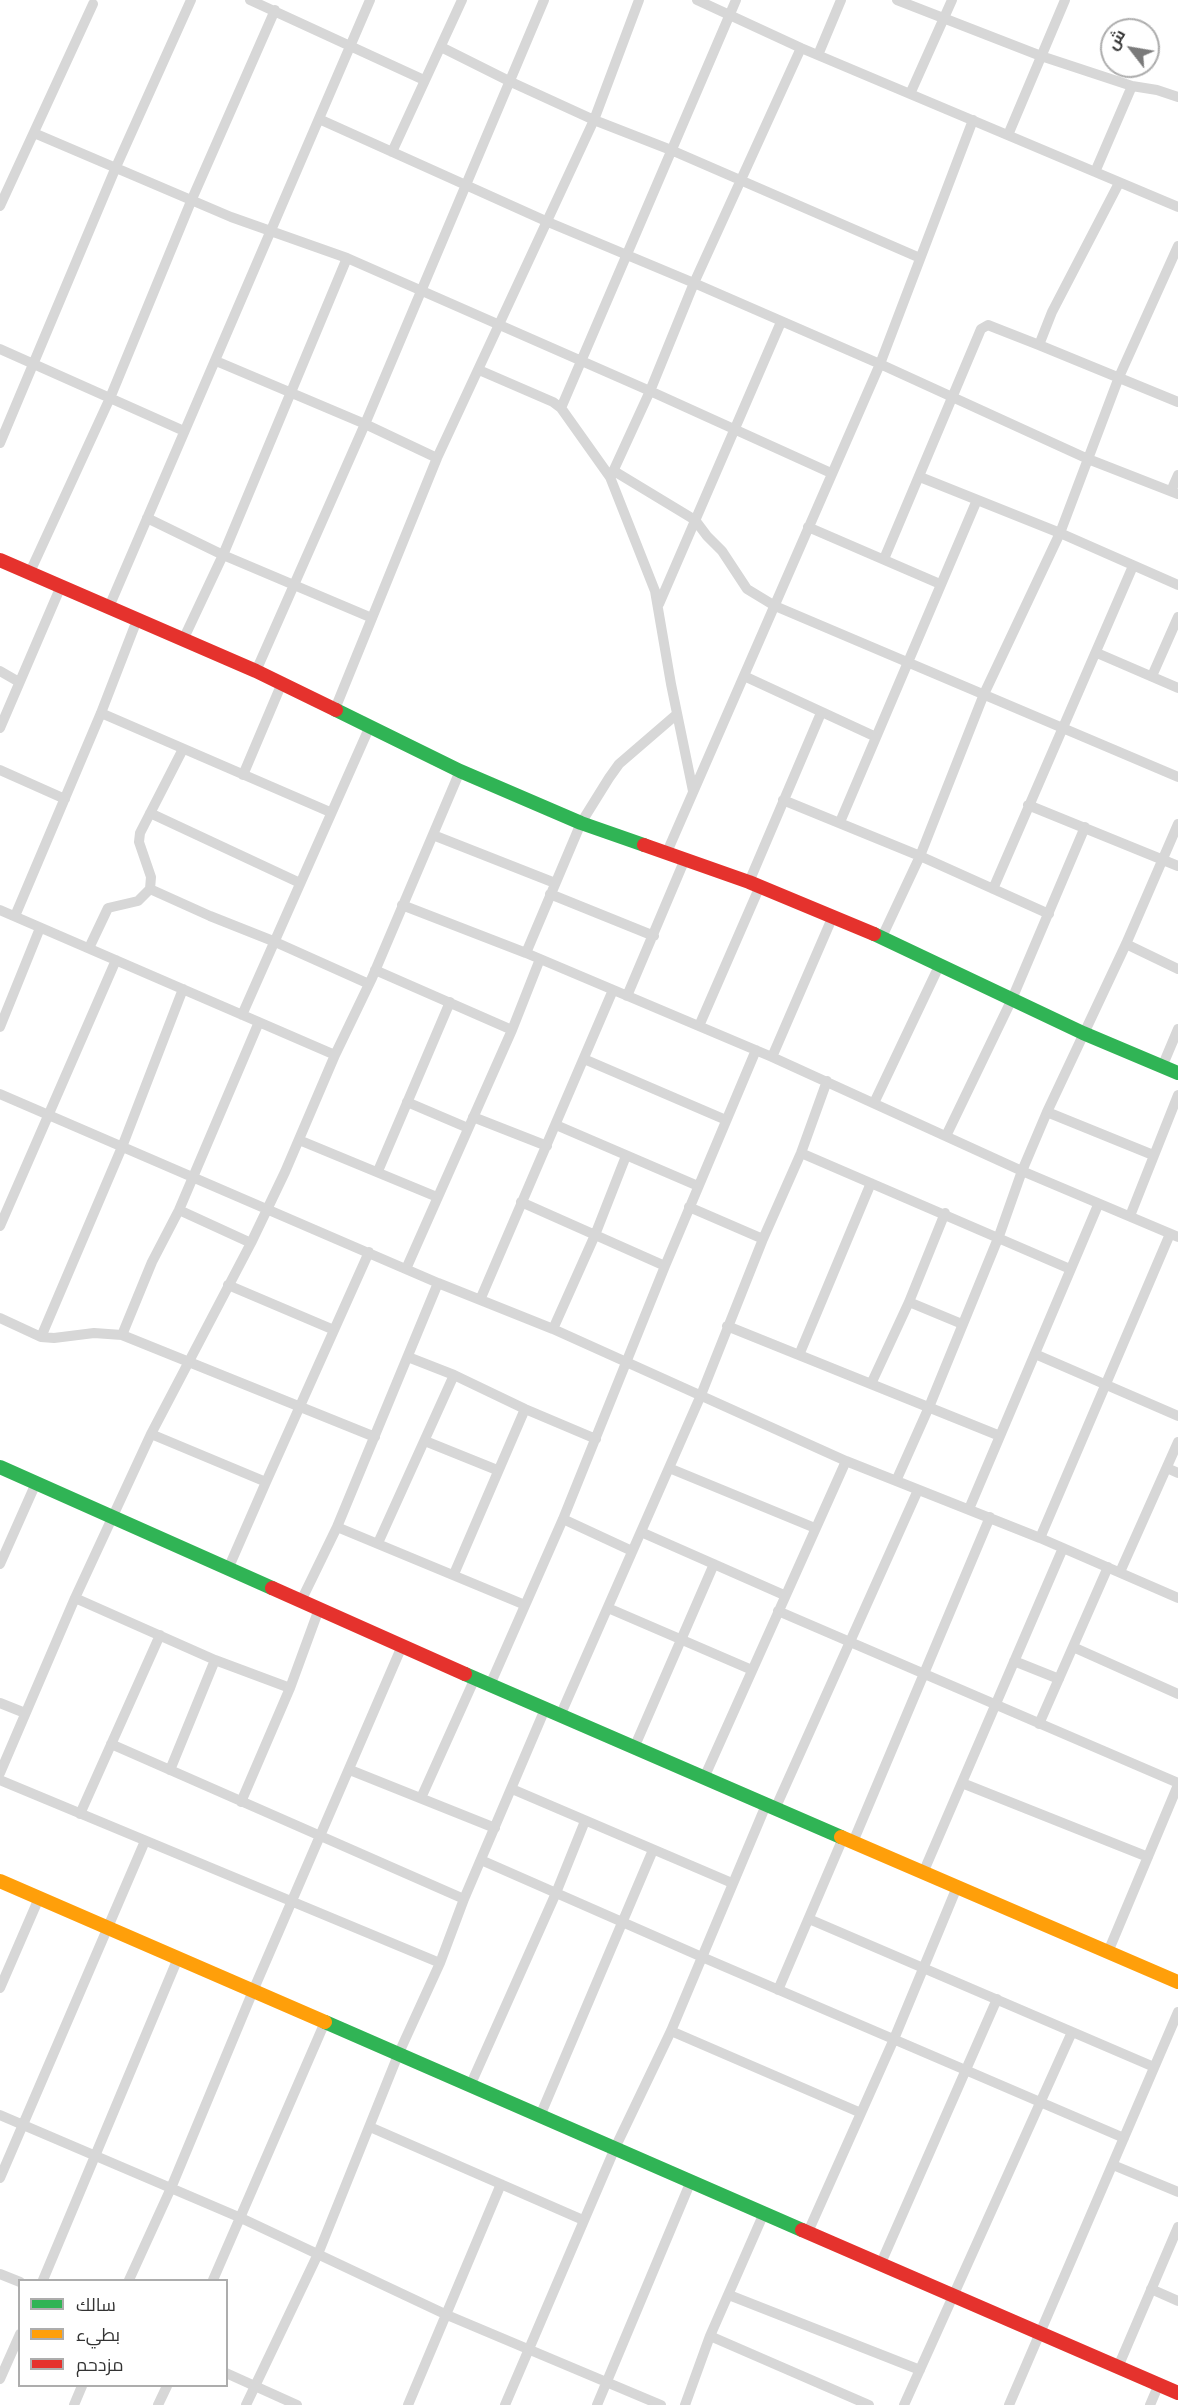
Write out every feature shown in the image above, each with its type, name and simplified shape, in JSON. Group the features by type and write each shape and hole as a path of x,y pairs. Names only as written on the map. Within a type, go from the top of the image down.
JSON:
{"street":[{"path":"0,443 116,167 191,0"},
{"path":"250,0 424,80"},
{"path":"109,607 370,0"},
{"path":"392,152 462,0"},
{"path":"256,671 365,424 544,0"},
{"path":"335,709 437,458 594,120 639,0"},
{"path":"697,0 801,48 1178,207"},
{"path":"561,408 736,0"},
{"path":"818,55 841,0"},
{"path":"897,0 1041,56 1132,86 1157,90 1178,97"},
{"path":"910,94 952,0"},
{"path":"1008,135 1065,0"},
{"path":"0,206 93,4"},
{"path":"30,572 110,398 192,199 275,10"},
{"path":"441,47 594,120 671,150 921,258"},
{"path":"612,474 650,391 694,283 801,48"},
{"path":"1095,172 1132,86"},
{"path":"319,119 548,222 880,364 1088,459 1175,493 1178,475"},
{"path":"667,852 880,364 973,120"},
{"path":"34,133 231,217 347,258 831,473"},
{"path":"1039,345 1052,312 1119,183"},
{"path":"882,937 920,856 984,694 1060,533 1119,377 1178,246"},
{"path":"183,640 223,555 347,258"},
{"path":"659,605 781,322"},
{"path":"884,559 978,336 984,327 993,327 1178,402"},
{"path":"0,349 184,431"},
{"path":"216,361 365,424 437,458"},
{"path":"479,370 553,402 561,408 612,474 652,579 659,605 677,714 693,791"},
{"path":"612,474 695,520 720,548 747,588 775,606 1178,777"},
{"path":"920,477 1060,533 1178,585"},
{"path":"840,822 976,500"},
{"path":"147,518 223,555 372,618"},
{"path":"808,527 940,584"},
{"path":"0,560 256,671 460,771 581,823 754,884 833,916 940,964 1083,1034 1178,1073"},
{"path":"993,889 1028,805 1097,654 1133,566"},
{"path":"0,728 61,586"},
{"path":"1152,676 1178,617"},
{"path":"15,916 137,620"},
{"path":"1097,654 1178,688"},
{"path":"0,671 20,682"},
{"path":"744,676 876,737"},
{"path":"243,775 282,683"},
{"path":"101,712 330,812"},
{"path":"699,1026 754,884 783,800 821,713"},
{"path":"526,953 581,823 613,771 677,714"},
{"path":"242,1015 370,726"},
{"path":"89,948 108,908 138,901 150,889 151,876 139,838 143,823 183,749"},
{"path":"0,770 65,799"},
{"path":"0,1773 75,1598 151,1434 251,1243 299,1140 460,771"},
{"path":"783,800 920,856 1049,914"},
{"path":"1028,805 1178,866"},
{"path":"150,813 300,883"},
{"path":"896,1481 999,1236 1022,1171 1047,1112 1126,944 1178,824"},
{"path":"946,1136 1012,999 1085,827"},
{"path":"433,835 555,883"},
{"path":"627,996 685,859"},
{"path":"150,889 369,984"},
{"path":"550,894 654,936"},
{"path":"402,905 526,953 756,1050 1098,1205 1174,1235 1040,1538"},
{"path":"0,910 335,1055"},
{"path":"772,1057 833,916"},
{"path":"0,1027 40,928"},
{"path":"1126,944 1178,969"},
{"path":"406,1269 512,1030 540,959"},
{"path":"0,1226 117,960"},
{"path":"874,1103 940,964"},
{"path":"375,970 512,1030"},
{"path":"41,1337 122,1147 183,989"},
{"path":"480,1299 613,990"},
{"path":"378,1172 450,1002"},
{"path":"122,1335 152,1262 194,1178 260,1022"},
{"path":"1162,1067 1178,1029"},
{"path":"490,1685 563,1519 689,1207 756,1050"},
{"path":"584,1059 726,1120"},
{"path":"560,1716 701,1395 727,1326 801,1153 827,1081"},
{"path":"0,1094 438,1283 553,1329 846,1461 990,1517 1178,1598"},
{"path":"1130,1216 1178,1095"},
{"path":"407,1102 468,1128"},
{"path":"1047,1112 1154,1155"},
{"path":"473,1117 547,1146"},
{"path":"556,1125 698,1186"},
{"path":"299,1140 437,1197"},
{"path":"801,1153 999,1236 1070,1269"},
{"path":"553,1329 595,1235 626,1156"},
{"path":"799,1355 871,1183"},
{"path":"521,1202 665,1266"},
{"path":"969,1509 1098,1205"},
{"path":"689,1207 763,1239"},
{"path":"179,1210 251,1243"},
{"path":"871,1384 909,1302 945,1213"},
{"path":"228,1569 369,1252"},
{"path":"302,1601 337,1527 438,1283"},
{"path":"228,1285 334,1330"},
{"path":"909,1302 962,1324"},
{"path":"0,1318 41,1337 54,1338 94,1333 122,1335 375,1437"},
{"path":"727,1326 999,1436"},
{"path":"1035,1354 1178,1416"},
{"path":"408,1357 454,1375 525,1409 596,1439"},
{"path":"378,1543 454,1375"},
{"path":"454,1574 525,1409"},
{"path":"151,1434 266,1482"},
{"path":"425,1441 497,1470"},
{"path":"1120,1572 1178,1442"},
{"path":"704,1778 784,1595 846,1461"},
{"path":"0,1467 560,1716 1178,1982"},
{"path":"669,1468 815,1527"},
{"path":"1167,1468 1178,1473"},
{"path":"0,1564 36,1484"},
{"path":"505,2405 531,2349 583,2220 671,2031 732,1883 850,1643 918,1490"},
{"path":"778,1990 924,1674 990,1517"},
{"path":"563,1519 632,1551"},
{"path":"337,1527 525,1605"},
{"path":"641,1532 784,1595"},
{"path":"923,1873 1063,1548"},
{"path":"634,1748 714,1564"},
{"path":"1039,1724 1108,1567"},
{"path":"75,1598 216,1659 290,1688"},
{"path":"608,1608 752,1670"},
{"path":"241,1802 290,1688 319,1609"},
{"path":"778,1611 1178,1784 1108,1952"},
{"path":"80,1814 160,1635"},
{"path":"129,2279 171,2188 253,1991 402,1646"},
{"path":"1073,1647 1178,1694"},
{"path":"170,1770 216,1659"},
{"path":"1014,1661 1059,1679"},
{"path":"421,1798 475,1678"},
{"path":"0,1703 25,1713"},
{"path":"246,2405 318,2254 398,2055 441,1963 464,1899 545,1709"},
{"path":"111,1744 464,1899"},
{"path":"350,1770 495,1828"},
{"path":"0,1780 441,1963"},
{"path":"962,1783 1148,1857"},
{"path":"512,1789 732,1883"},
{"path":"470,2086 556,1893 585,1821"},
{"path":"0,2178 145,1841"},
{"path":"540,2116 653,1850"},
{"path":"481,1860 1124,2138"},
{"path":"0,1881 1178,2393"},
{"path":"808,2232 894,2039 957,1887"},
{"path":"0,1988 39,1898"},
{"path":"809,1919 1154,2067"},
{"path":"43,2279 178,1958"},
{"path":"881,2263 997,1999"},
{"path":"1009,2405 1178,2012"},
{"path":"213,2279 325,2022"},
{"path":"671,2031 861,2113"},
{"path":"904,2405 1072,2032"},
{"path":"0,2115 241,2218 447,2315 661,2405"},
{"path":"370,2127 583,2220"},
{"path":"1113,2164 1178,2192"},
{"path":"597,2405 691,2181"},
{"path":"408,2405 501,2184"},
{"path":"685,2405 710,2336 764,2213"},
{"path":"1118,2367 1178,2227"},
{"path":"0,2274 18,2281"},
{"path":"1151,2289 1178,2301"},
{"path":"729,2295 920,2370"},
{"path":"710,2336 869,2405"},
{"path":"0,2379 3,2362 18,2337"},
{"path":"228,2374 297,2405"},
{"path":"1150,2405 1159,2384"},
{"path":"74,2405 81,2387"},
{"path":"158,2405 166,2387"}],"traffic: fast":[{"path":"336,710 460,771 581,823 644,845"},
{"path":"874,934 1083,1033 1178,1073"},
{"path":"0,1467 272,1588"},
{"path":"465,1674 841,1837"},
{"path":"325,2022 802,2230"}],"traffic: slow":[{"path":"841,1837 1178,1982"},
{"path":"0,1881 325,2022"}],"traffic: jam":[{"path":"0,560 256,671 336,710"},
{"path":"644,845 749,882 874,934"},
{"path":"272,1588 465,1674"},
{"path":"802,2230 1178,2393"}]}
